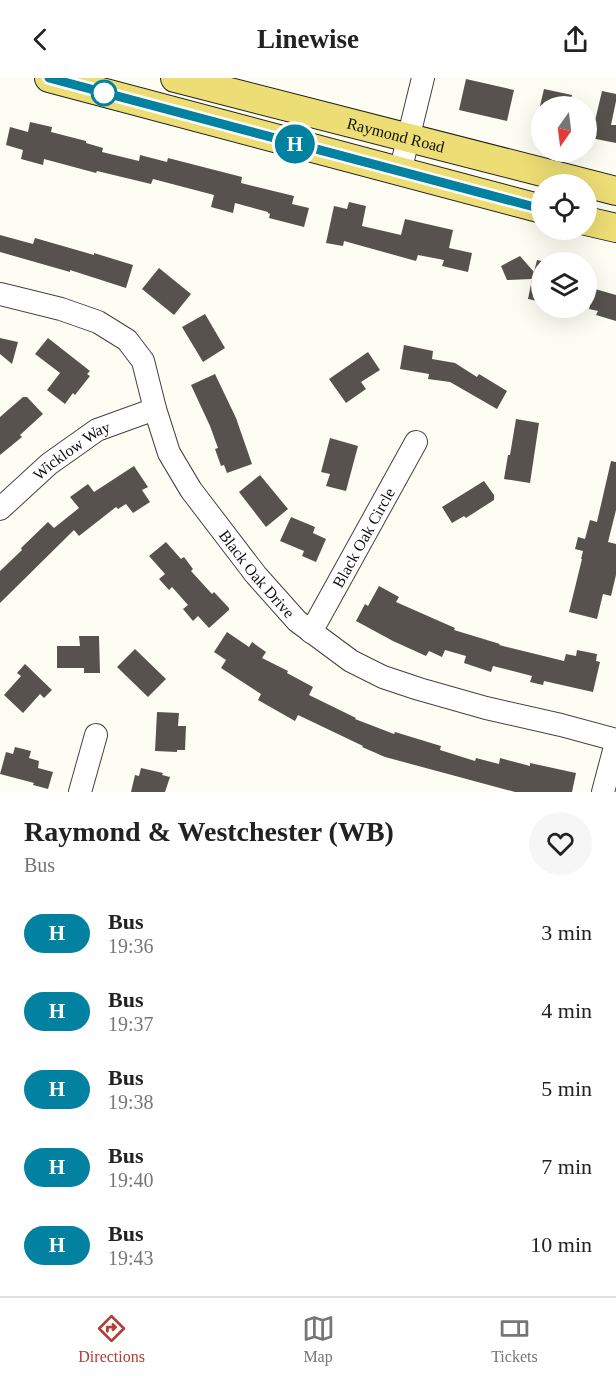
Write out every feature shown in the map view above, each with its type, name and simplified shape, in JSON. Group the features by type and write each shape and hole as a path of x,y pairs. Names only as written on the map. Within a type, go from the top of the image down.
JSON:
{"main road":[{"name":"Raymond Road","path":"49,78 531,206"},
{"name":"Raymond Road","path":"175,78 616,191"},
{"path":"597,224 616,228"}],"street":[{"path":"400,172 423,78"},
{"name":"Black Oak Drive","path":"0,294 61,309 98,322 127,340 142,361 169,453 191,490 256,575 297,621 311,632 351,661 383,677 486,708 561,725 616,741"},
{"name":"Wicklow Way","path":"0,509 49,464 97,430 155,409"},
{"name":"Black Oak Circle","path":"311,632 416,442"},
{"path":"80,792 96,735"},
{"path":"603,792 616,741"}],"building":[{"path":"466,79 514,90 507,121 459,110"},
{"path":"544,89 572,95 572,96 542,96"},
{"path":"602,91 616,94 611,125 616,125 616,143 597,139 597,112"},
{"path":"30,122 52,127 51,132 103,148 102,152 139,161 140,155 167,162 168,158 242,177 241,183 294,196 292,204 309,208 304,227 269,218 268,212 235,203 233,213 211,207 214,195 153,179 151,184 97,171 96,173 44,159 43,165 21,159 23,150 6,145 10,127 28,132"},
{"path":"349,202 366,206 362,226 401,235 405,219 453,230 449,248 472,253 468,272 442,266 444,260 418,255 416,261 344,241 343,246 326,243 334,206 347,209"},
{"path":"0,235 33,244 35,238 133,265 126,288 70,270 70,272 0,252"},
{"path":"520,256 531,269 531,279 507,280 501,266"},
{"path":"159,268 191,294 174,315 142,289"},
{"path":"531,284 531,300 528,299"},
{"path":"597,290 616,295 616,321 597,315"},
{"path":"205,314 225,348 203,362 182,327"},
{"path":"0,338 18,342 12,364 0,354"},
{"path":"48,338 90,371 87,374 90,376 65,404 47,390 60,373 35,354"},
{"path":"404,345 433,351 432,359 455,363 477,377 479,374 507,391 497,409 450,382 428,379 429,374 400,369"},
{"path":"368,352 380,370 361,382 366,389 346,403 329,379"},
{"path":"215,374 236,418 252,464 227,473 224,465 221,466 215,449 218,448 210,426 191,385"},
{"path":"23,397 27,397 43,414 20,435 22,437 0,455 0,417"},
{"path":"516,419 539,423 530,483 504,479"},
{"path":"330,438 358,446 346,491 326,486 330,474 321,472"},
{"path":"611,461 616,462 616,510 608,542 616,544 616,575 611,596 603,594 597,619 569,612 583,551 575,549 578,537 585,539 590,520 597,522"},
{"path":"134,466 148,487 142,490 150,502 133,513 126,504 118,509 116,507 79,536 74,530 0,603 0,571 48,522 54,528 79,508 70,497 88,484 94,492"},
{"path":"260,475 288,509 266,527 239,492"},
{"path":"484,481 494,495 494,500 466,518 464,516 452,523 442,507"},
{"path":"291,517 315,527 313,533 326,539 316,562 302,556 304,551 280,541"},
{"path":"166,542 181,559 184,557 193,569 191,571 212,594 214,592 229,608 209,628 198,616 193,621 183,609 188,605 172,587 169,590 159,579 165,574 149,556"},
{"path":"379,586 399,597 396,602 455,628 454,630 499,645 564,661 566,654 576,656 577,650 597,654 596,661 600,662 593,692 544,681 543,685 530,682 532,676 493,666 491,672 464,663 466,656 445,650 442,657 429,651 426,656 393,641 356,621 365,604 368,606"},
{"path":"227,632 249,647 252,642 266,652 262,658 313,687 309,695 355,719 394,734 395,732 441,746 440,750 475,761 476,758 499,764 500,758 530,766 530,763 576,773 572,792 515,792 385,757 298,715 295,721 258,700 261,694 221,668 226,660 214,652"},
{"path":"79,636 99,636 100,673 84,673 84,668 57,668 57,646 80,646"},
{"path":"135,649 166,679 148,697 117,667"},
{"path":"25,664 52,690 44,698 40,694 23,713 4,695 21,676 17,673"},
{"path":"157,712 179,713 178,726 186,726 185,750 155,751"},
{"path":"15,747 31,751 29,758 39,761 38,768 53,772 48,789 0,774 6,752 13,754"},
{"path":"141,768 170,777 165,792 131,792 135,775 139,776"}],"bus line":[{"name":"H","path":"49,78 531,206"}]}
